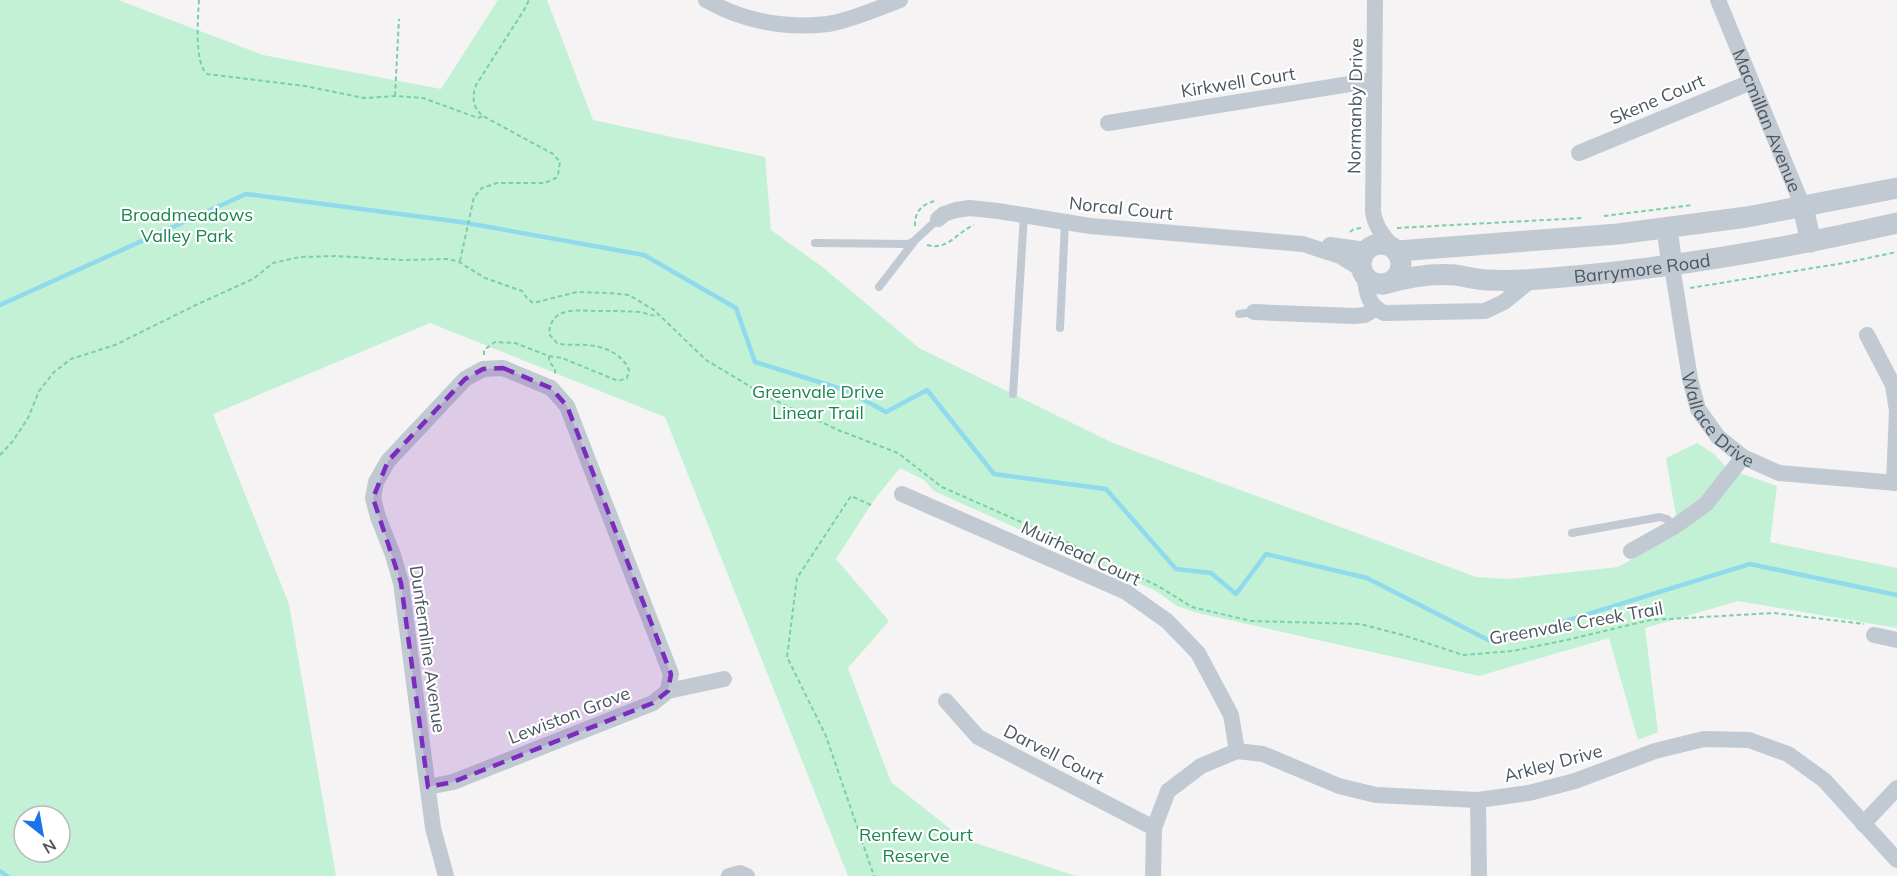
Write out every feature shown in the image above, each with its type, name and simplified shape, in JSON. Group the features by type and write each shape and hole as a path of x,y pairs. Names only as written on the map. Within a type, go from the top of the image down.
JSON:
{"street":[{"path":"706,0 729,13 779,26 830,24 900,0"},
{"name":"Normanby Drive","path":"1368,251 1375,0"},
{"name":"Macmillan Avenue","path":"1718,0 1803,207 1811,242"},
{"name":"Kirkwell Court","path":"1108,123 1374,80"},
{"name":"Skene Court","path":"1579,153 1751,82"},
{"name":"Barrymore Road","path":"1368,251 1382,243 1397,250 1557,240 1667,228 1803,207 1897,188"},
{"name":"Norcal Court","path":"938,219 944,214 970,208 1127,230 1303,244 1340,255 1368,251"},
{"name":"Barrymore Road","path":"1368,251 1411,276 1531,280 1672,266 1811,242 1897,223"},
{"name":"Wallace Drive","path":"1667,228 1690,379 1698,409 1718,437 1743,457 1779,472 1896,483"},
{"path":"1368,251 1390,282 1399,274 1402,262 1397,250"},
{"path":"1368,251 1370,300 1375,309 1384,313 1485,311 1504,302 1531,280"},
{"path":"1247,313 1354,316 1365,315 1375,309"},
{"path":"1867,335 1893,385 1897,411 1896,483"},
{"path":"483,369 503,368 551,388 567,406 671,674 668,691"},
{"name":"Dunfermline Avenue","path":"446,876 435,839 401,583 373,498 376,482 388,460 465,379 483,369"},
{"path":"1631,551 1674,527 1706,504 1743,457"},
{"name":"Muirhead Court","path":"902,494 1126,592 1167,621 1198,653 1232,715 1237,751"},
{"path":"1869,629 1897,640"},
{"name":"Lewiston Grove","path":"428,787 453,782 653,703 668,691 724,679"},
{"name":"Darvell Court","path":"946,701 978,737 1154,828"},
{"name":"Arkley Drive","path":"1153,876 1154,828 1168,791 1201,765 1237,751 1263,754 1339,786 1376,795 1478,800 1529,793 1563,784 1655,751 1704,739 1749,740 1788,754 1824,780 1897,860"},
{"path":"1863,824 1897,788"},
{"path":"1478,800 1479,876"},
{"path":"729,876 740,873 747,876"}],"lane":[{"path":"1014,394 1024,215"},
{"path":"879,287 916,240 938,219"},
{"path":"1060,328 1065,223"},
{"path":"815,243 891,244 916,240"},
{"path":"1572,533 1660,517 1667,519 1674,527"}],"path":[{"path":"199,0 201,67 207,74 313,88 364,98 395,96 423,98 470,116 478,118 483,116"},
{"path":"459,262 474,197 486,185 544,183 556,178 560,169 560,162 552,154 483,116 474,105 476,85 529,0"},
{"path":"395,96 399,20"},
{"path":"1599,217 1692,205"},
{"path":"1368,251 1587,217"},
{"path":"916,240 935,247 942,246 973,225 982,225"},
{"path":"1690,288 1897,252"},
{"name":"Greenvale Creek Trail","path":"0,454 13,441 28,418 39,391 54,372 71,358 115,345 253,279 273,263 300,257 336,256 402,260 449,259 459,262 485,278 522,291 533,303 578,292 629,295 644,303 706,360 766,396 838,430 898,453 942,487 1071,544 1158,586 1192,607 1251,621 1360,624 1403,635 1463,655 1513,651 1650,620 1774,614 1869,629"},
{"path":"483,369 484,350 495,342 515,343 549,356 562,358 618,381 623,380 627,378 629,370 624,360 612,351 599,346 557,344 549,334 549,328 558,316 572,309 615,310 658,315"},
{"path":"549,356 549,361 555,369 554,376"},
{"path":"871,505 851,496 797,578 787,657 826,736 874,876"}],"highlighted area":[{"path":"503,368 551,388 567,406 671,674 668,691 653,703 453,782 428,787 401,583 373,498 388,461 465,379 483,369"}],"green space":[{"path":"0,0 118,0 263,55 441,89 498,0 547,0 593,120 765,157 771,230 825,269 919,348 1113,443 1476,577 1509,579 1618,567 1680,533 1740,473 1777,486 1770,542 1897,568 1897,628 1738,601 1645,628 1658,732 1638,740 1609,638 1479,676 1198,613 1177,606 1156,591 934,491 924,480 900,468 874,500 836,559 889,621 848,668 891,782 963,839 1076,876 848,876 665,417 430,323 213,414 289,604 336,876 0,876"},
{"path":"1697,443 1714,454 1725,466 1711,488 1676,516 1666,458"}],"waterway":[{"path":"0,305 246,194 461,222 644,255 736,308 755,362 848,391 886,412 927,390 994,474 1106,489 1176,569 1211,573 1236,594 1266,554 1367,578 1494,643 1750,564 1897,595"},
{"path":"0,871 7,876"}],"park label":[{"name":"Broadmeadows Valley Park","path":"187,224"},
{"name":"Greenvale Drive Linear Trail","path":"818,401"},
{"name":"Renfew Court Reserve","path":"916,844"}]}
